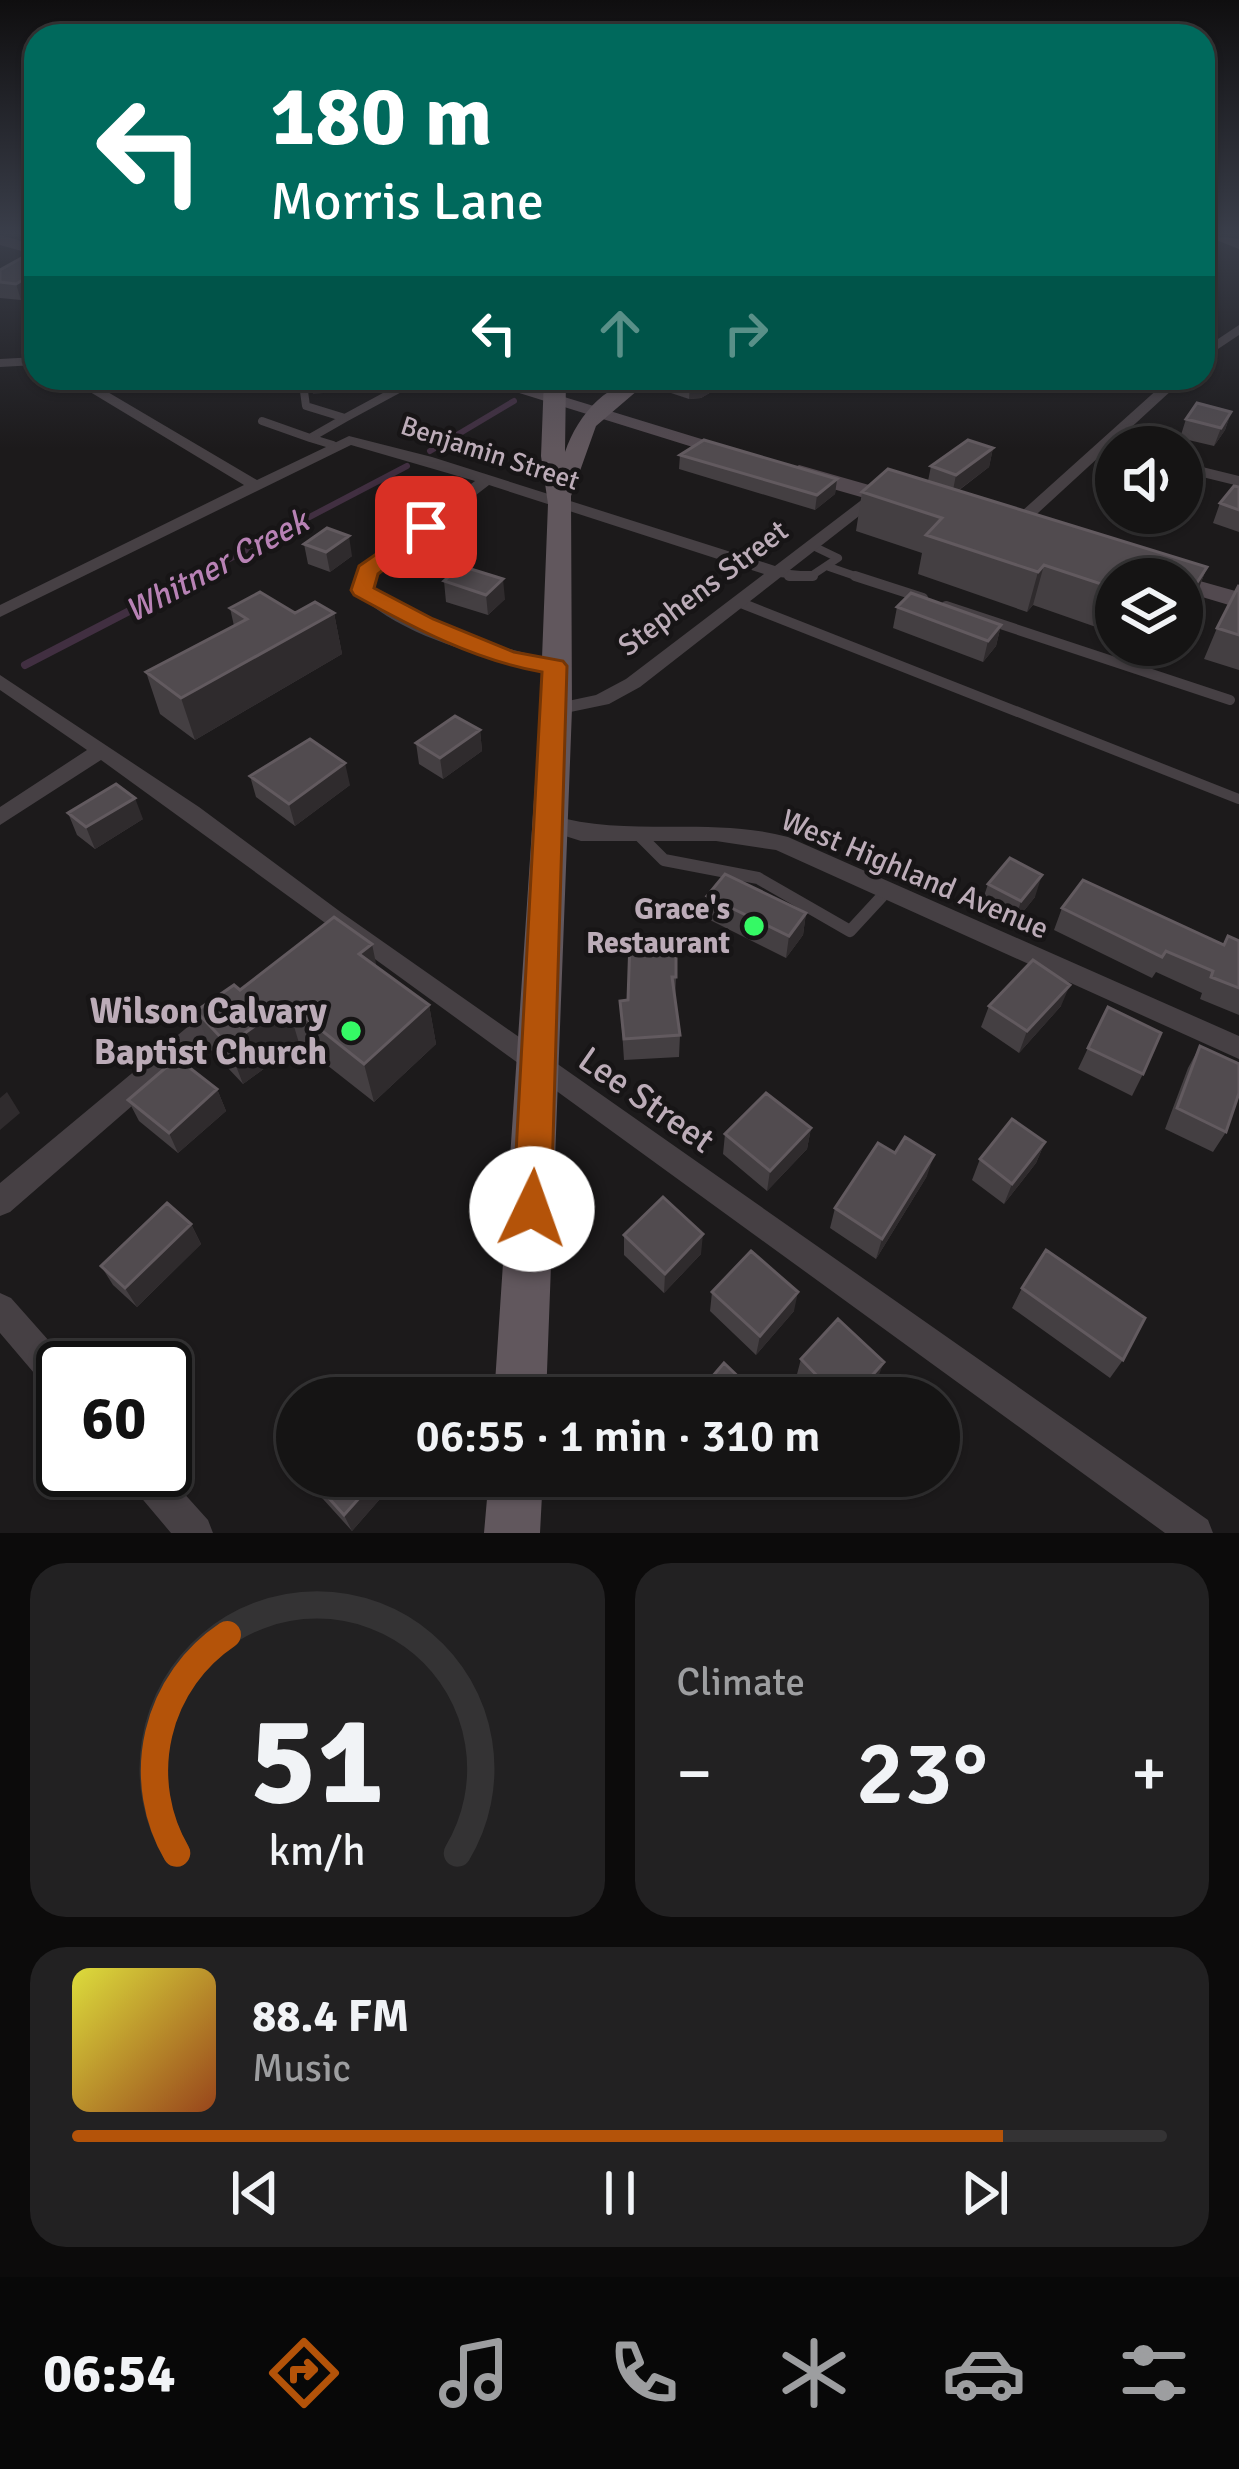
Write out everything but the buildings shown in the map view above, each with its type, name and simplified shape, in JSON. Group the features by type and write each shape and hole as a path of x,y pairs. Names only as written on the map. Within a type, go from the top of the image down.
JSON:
{"main road":[{"path":"521,1377 556,709 560,504 553,390"},
{"path":"560,504 579,435 596,411 624,390"},
{"path":"512,1533 515,1497"}],"street":[{"path":"1215,347 1239,328"},
{"path":"94,390 253,484"},
{"path":"557,390 596,411 921,508"},
{"path":"1129,426 1161,390"},
{"name":"Benjamin Street","path":"333,445 366,441 779,573"},
{"path":"0,612 333,445"},
{"path":"1008,532 1095,460"},
{"path":"1203,472 1239,481"},
{"path":"486,480 367,571 362,590 425,624 508,658 554,666"},
{"name":"Stephens Street","path":"556,709 602,700 634,683 878,495"},
{"path":"1203,589 1239,600"},
{"name":"Lee Street","path":"0,681 102,751 325,926 540,1067 1195,1533"},
{"path":"0,817 102,751"},
{"name":"West Highland Avenue","path":"551,823 581,833 716,833 781,843 1239,1048"},
{"path":"0,1202 246,993"},
{"path":"0,1309 36,1350"},
{"path":"164,1497 195,1533"}],"lane":[{"path":"304,390 306,406 345,418"},
{"path":"310,438 397,390"},
{"path":"262,421 333,445"},
{"path":"779,573 814,579 836,555 813,546"},
{"path":"829,567 1230,700"},
{"path":"741,603 1239,799"},
{"path":"637,833 647,849 678,868 752,875 850,931 886,892"}],"waterway":[{"name":"Whitner Creek","path":"430,451 514,401"},
{"name":"Whitner Creek","path":"191,579 407,466"},
{"name":"Whitner Creek","path":"25,665 197,576"}],"place":[{"name":"Grace's Restaurant","path":"754,926"},
{"name":"Wilson Calvary Baptist Church","path":"351,1031"}],"route":[{"path":"426,527 367,571 362,590 425,624 508,658 554,666 556,709 532,1209"}]}
